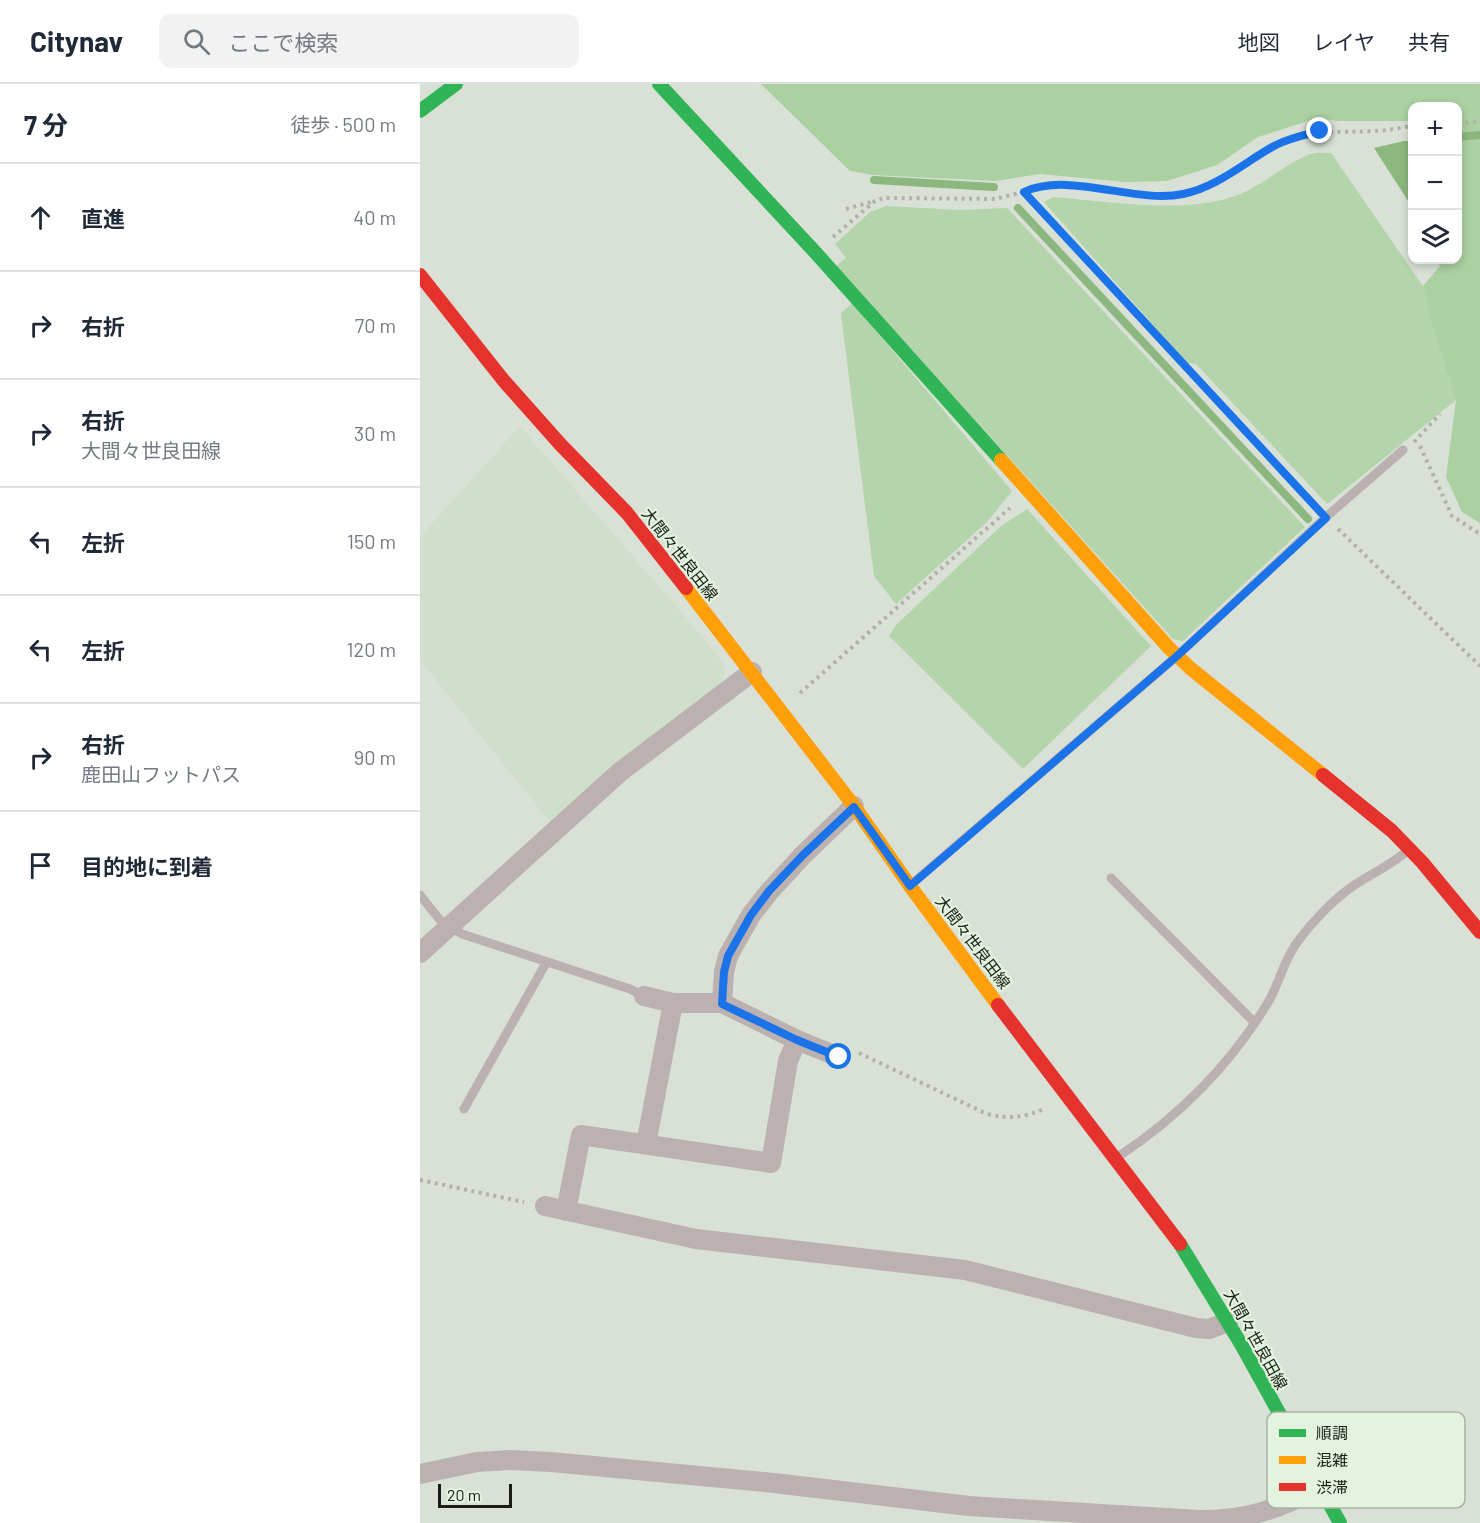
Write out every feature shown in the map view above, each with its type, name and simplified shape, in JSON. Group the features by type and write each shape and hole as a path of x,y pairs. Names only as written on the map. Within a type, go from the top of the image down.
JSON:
{"main road":[{"path":"420,111 456,84"},
{"path":"659,84 814,252 1177,656 1392,831 1480,932"},
{"name":"大間々世良田線","path":"420,275 504,381 560,444 627,513 782,710 910,886 1183,1248 1228,1322 1277,1412"},
{"name":"大間々世良田線","path":"1331,1508 1340,1523"}],"street":[{"path":"420,953 620,772 752,672"},
{"path":"722,1004 724,972 728,956 751,915 769,891 803,855 854,807"},
{"path":"644,996 673,1003 722,1004 797,1040 839,1057"},
{"path":"646,1144 673,1003"},
{"path":"566,1211 581,1135 771,1163 789,1061 797,1040"},
{"path":"545,1206 696,1239 965,1270 1196,1328 1209,1329 1228,1322"},
{"path":"420,1474 477,1462 511,1460 774,1483 969,1506 1199,1520 1230,1520 1274,1508"}],"lane":[{"path":"910,886 1177,656 1403,450"},
{"path":"1116,1157 1145,1139 1203,1088 1255,1023 1270,998 1297,942 1308,929 1351,888 1410,849"},
{"path":"1111,878 1255,1023"},
{"path":"420,895 440,920 462,934 630,989 644,996"},
{"path":"464,1109 546,963"}],"path":[{"path":"1462,123 1480,122"},
{"path":"846,209 882,198 995,199 1034,188 1079,186 1143,195 1182,194 1209,186 1278,144 1297,137 1320,131 1372,131 1408,127"},
{"path":"1024,192 1326,518 1480,666"},
{"path":"831,238 875,201"},
{"path":"1403,450 1417,440 1440,414"},
{"path":"1417,440 1452,516 1480,534"},
{"path":"782,710 1006,512 1028,489"},
{"path":"839,1057 855,1051 987,1114 1004,1118 1028,1116 1053,1105 1068,1095"},
{"path":"420,1180 545,1206"}],"shaded area":[{"path":"761,84 1480,84 1480,523 1462,512 1446,477 1456,400 1433,330 1423,286 1440,266 1439,264 1462,264 1462,102 1408,102 1408,121 1338,121 1317,118 1258,137 1217,165 1167,181 1125,182 1040,174 995,181 873,175 850,171"},
{"path":"1408,141 1408,201 1374,148"},
{"path":"1331,153 1423,286 1433,330 1456,400 1327,504 1196,364 1187,363 1044,202 1053,197 1167,206 1212,202 1242,193 1308,155"},
{"path":"886,206 960,210 1007,208 1305,527 1183,641 1173,639 836,266 846,258 835,244 870,212"},
{"path":"852,303 1012,491 988,521 896,604 874,576 841,313"},
{"path":"520,426 724,664 723,683 554,827 420,660 420,537"},
{"path":"1027,509 1151,646 1023,769 889,636 896,625 1001,526"}],"waterway":[{"path":"1462,137 1480,135"},
{"path":"874,180 994,187"},
{"path":"1018,208 1308,519"}],"traffic: fast":[{"path":"420,111 456,84"},
{"path":"659,84 815,252 1001,460"},
{"path":"1180,1244 1241,1344 1279,1412"},
{"path":"1332,1508 1340,1523"}],"traffic: slow":[{"path":"1001,460 1169,648 1190,668 1323,775"},
{"path":"686,588 854,806 998,1005"}],"traffic: jam":[{"path":"420,275 504,381 560,444 627,513 686,588"},
{"path":"1323,775 1392,831 1422,862 1480,932"},
{"path":"998,1005 1180,1244"}],"route":[{"path":"839,1057 797,1040 722,1004 724,972 728,956 751,915 769,891 854,807 910,886 1177,656 1326,518 1024,192 1034,188 1079,186 1143,195 1182,194 1209,186 1278,144 1320,131"}]}
